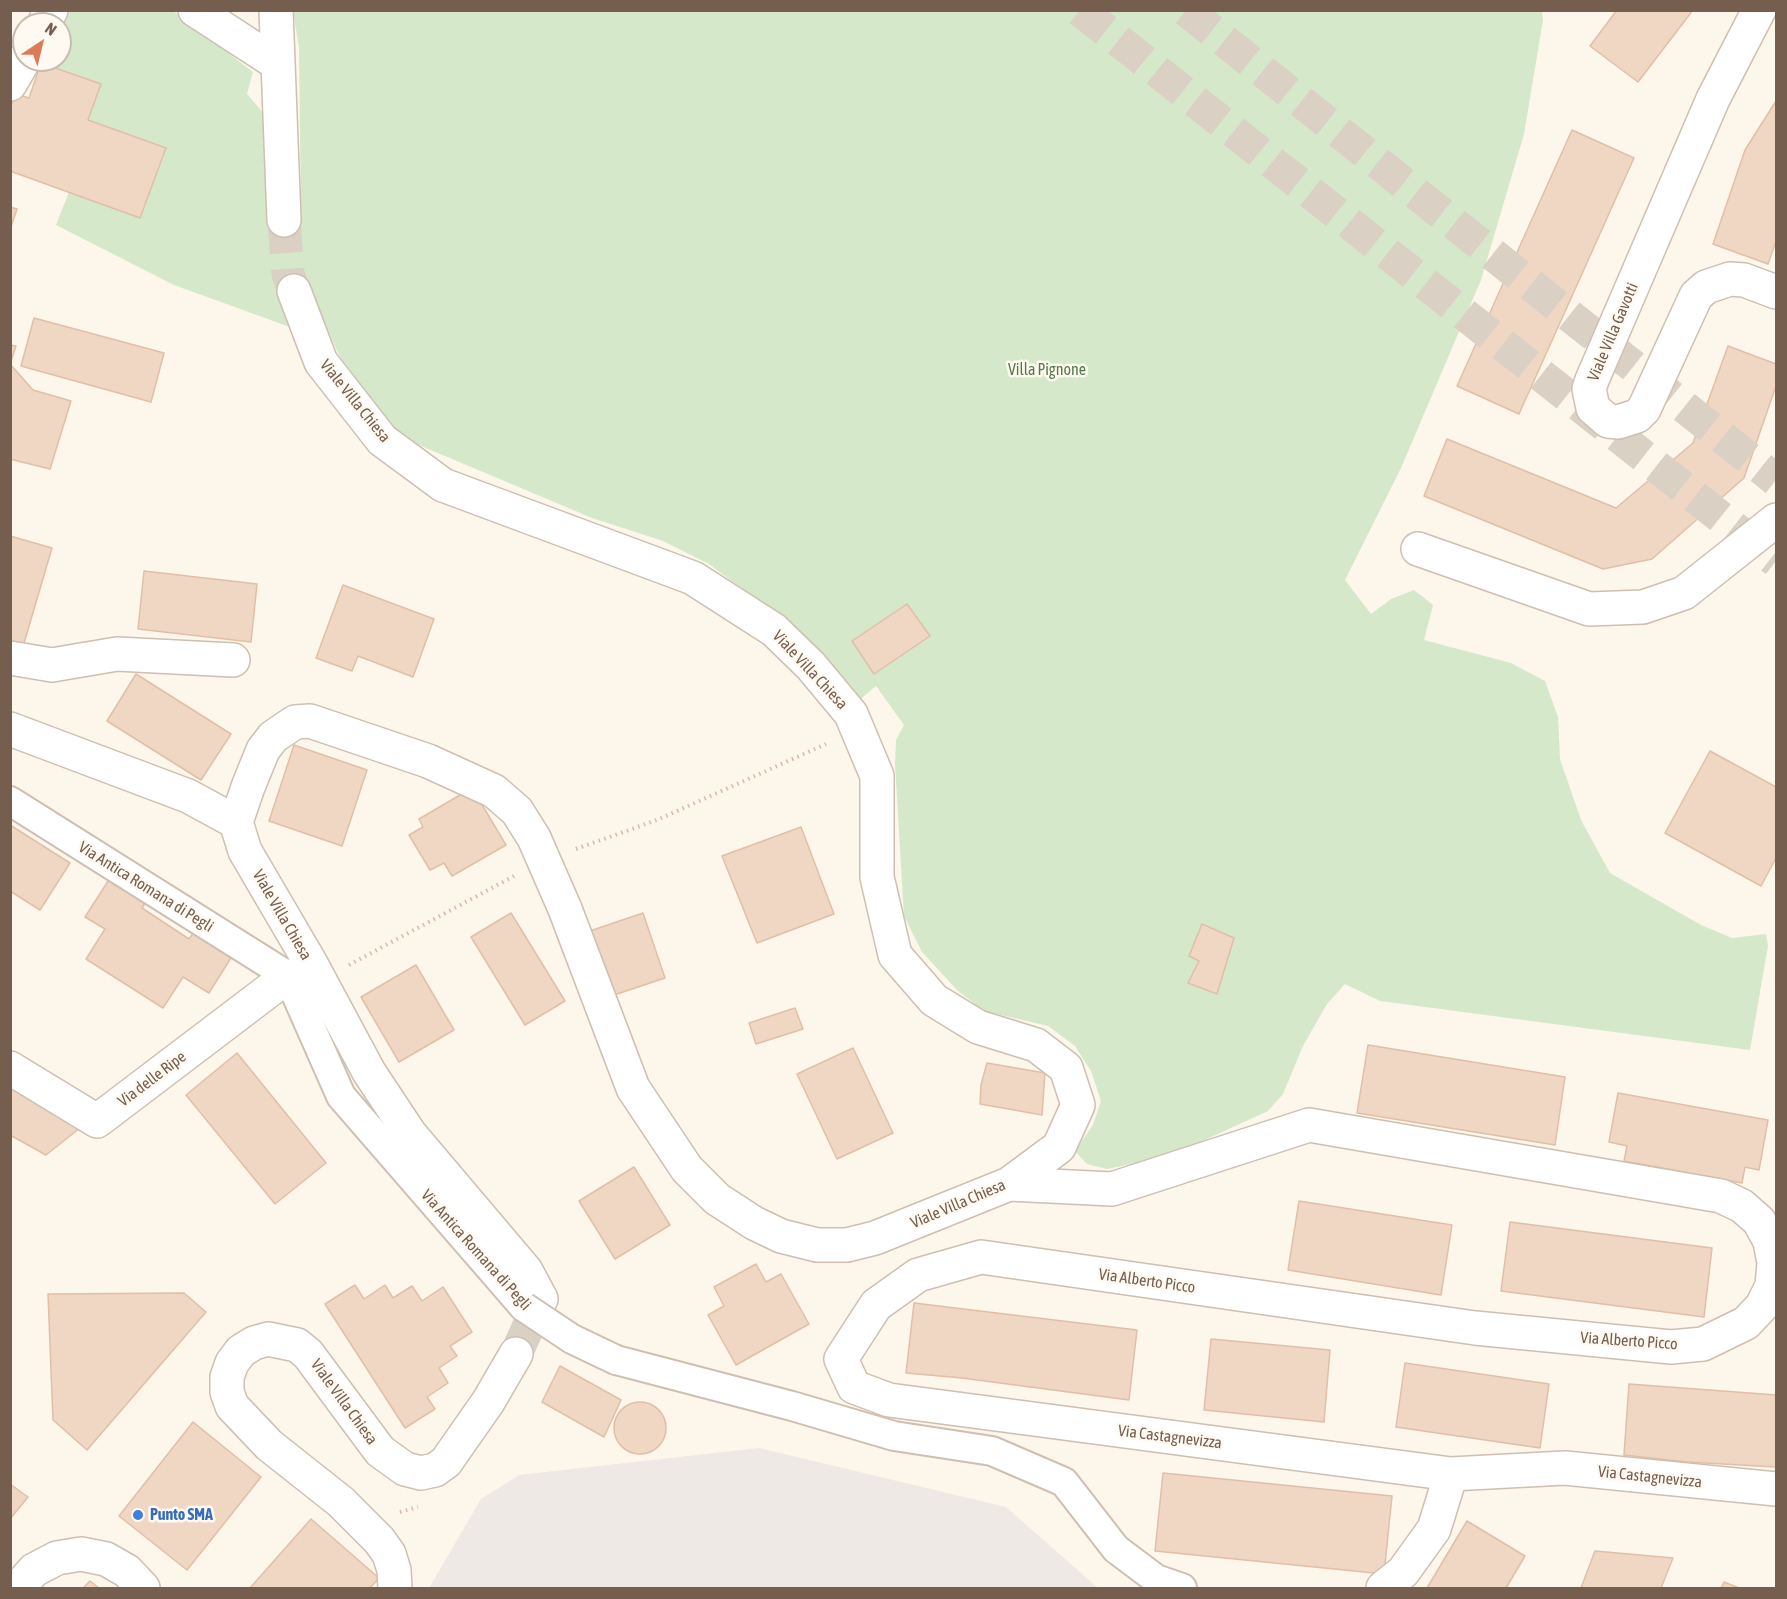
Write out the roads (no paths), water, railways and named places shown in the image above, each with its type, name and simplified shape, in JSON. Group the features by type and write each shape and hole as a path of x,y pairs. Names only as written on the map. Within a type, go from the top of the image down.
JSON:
{"street":[{"path":"195,10 278,64"},
{"path":"276,10 284,220"},
{"name":"Viale Villa Gavotti","path":"1759,10 1713,99 1588,389 1593,408 1608,421 1618,423 1637,416 1644,409 1693,302 1706,287 1730,279 1744,280 1776,292"},
{"name":"Viale Villa Chiesa","path":"294,291 321,362 382,440 443,484 693,578 774,630 811,666 846,706 877,776 877,877 895,955 934,1000 978,1027 1036,1045 1066,1068 1078,1105 1059,1147 1009,1184 875,1238 847,1245 817,1245 781,1236 753,1223 717,1199 687,1169 633,1088 545,862 534,838 517,811 494,791 428,760 310,721 295,722 284,728 263,750 236,822 245,851 369,1072 410,1134 526,1270 533,1303"},
{"path":"1418,549 1589,609 1643,607 1684,593 1776,520"},
{"path":"10,658 52,664 117,654 233,660"},
{"path":"10,729 188,796 236,822"},
{"name":"Via Antica Romana di Pegli","path":"10,801 288,976 341,1096 533,1303 572,1339 616,1360 792,1406 894,1436 992,1451 1064,1482 1116,1549 1156,1579 1182,1588"},
{"name":"Via delle Ripe","path":"10,1068 97,1120 288,976"},
{"path":"341,1096 369,1072"},
{"name":"Via Alberto Picco","path":"889,1401 854,1387 842,1359 847,1350 876,1305 918,1275 981,1257 1474,1328 1671,1347 1703,1344 1746,1323 1762,1306 1772,1286 1774,1263 1770,1241 1759,1221 1742,1206 1721,1196 1309,1125 1112,1189 1009,1184"},
{"name":"Viale Villa Chiesa","path":"395,1588 394,1570 389,1554 379,1540 341,1502 269,1445 232,1406 227,1392 227,1377 232,1363 241,1351 254,1343 268,1339 297,1345 308,1354 380,1451 405,1469 421,1473 435,1470 446,1462 488,1402 516,1354"},
{"name":"Via Castagnevizza","path":"889,1401 1451,1474 1565,1468 1776,1489"},
{"path":"1383,1588 1403,1572 1434,1529 1451,1474"},
{"path":"18,1588 34,1570 57,1558 81,1554 106,1559 127,1571 143,1588"}],"tunnel":[{"path":"1080,10 1776,561"},
{"path":"1186,10 1776,480"},
{"path":"284,220 288,274 294,291"},
{"path":"516,1354 541,1299"}],"place":[{"name":"Punto SMA","path":"138,1515"}],"park label":[{"name":"Villa Pignone","path":"1047,370"}]}
